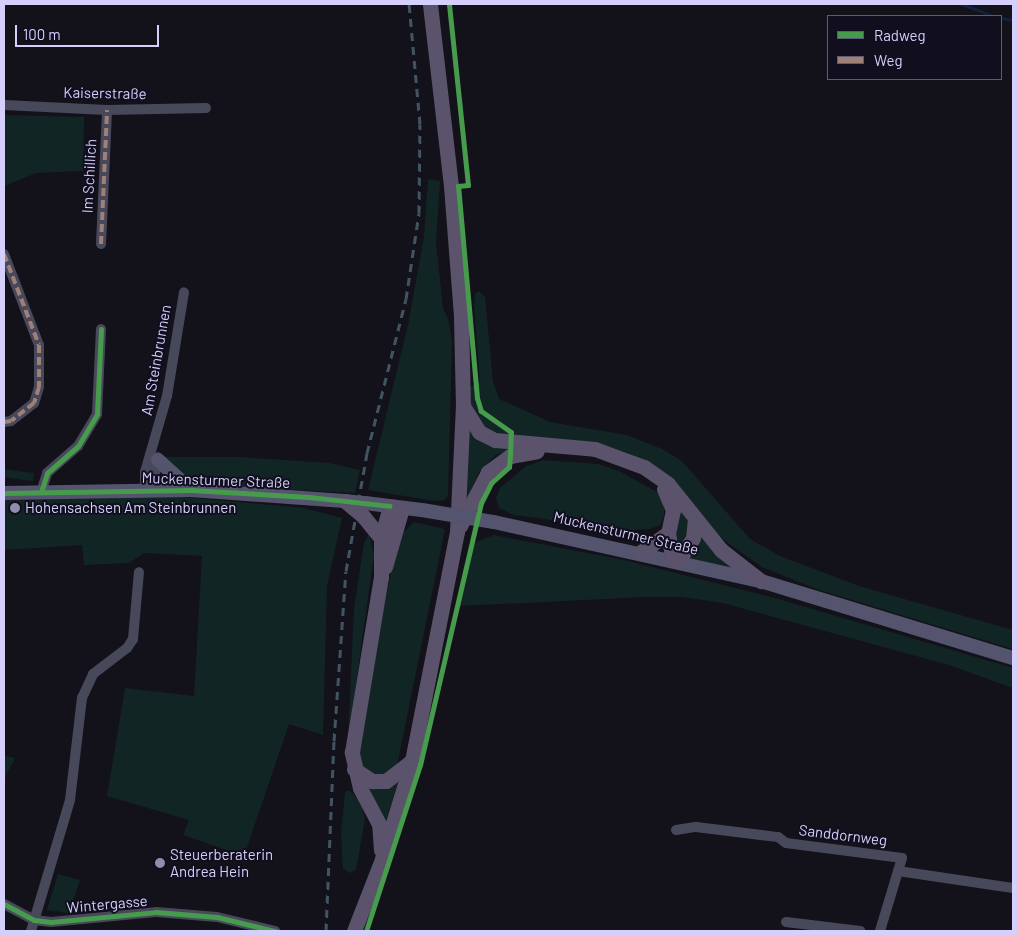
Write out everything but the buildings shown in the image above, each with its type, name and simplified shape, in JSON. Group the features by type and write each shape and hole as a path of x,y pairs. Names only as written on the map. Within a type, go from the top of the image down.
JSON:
{"main road":[{"path":"354,931 382,859 412,760 457,532 463,406 453,215 430,4"},
{"path":"463,406 479,432 495,440 594,449 644,467 668,484 695,520 722,550 761,581"},
{"path":"457,532 479,486 499,462 519,453 545,451 611,459 651,477 671,500 672,521 668,533 676,560"},
{"path":"158,460 191,490"},
{"name":"Muckensturmer Straße","path":"4,493 145,489 191,490 345,501"},
{"path":"345,501 364,510 381,538"},
{"path":"382,859 379,824 354,769 355,732 381,577 381,538 396,507"},
{"path":"381,577 398,529 396,507"},
{"name":"Muckensturmer Straße","path":"364,510 396,507 422,510 494,522 641,552 761,581 1013,658"},
{"path":"676,560 693,538 695,520"},
{"path":"641,552 668,533"},
{"path":"354,769 372,781 386,781 412,760"}],"street":[{"name":"Kaiserstraße","path":"4,105 107,110 206,108"},
{"name":"Im Schillich","path":"101,244 107,110"},
{"path":"4,254 39,345 39,387 34,403 11,421 4,422"},
{"name":"Am Steinbrunnen","path":"145,489 145,472 158,433 184,292"},
{"path":"41,492 47,473 78,446 97,414 101,329"},
{"name":"Am Steinbrunnen","path":"145,489 155,474 158,460 158,433"},
{"path":"31,931 70,800 82,698 93,674 127,648 133,639 139,572"},
{"name":"Sanddornweg","path":"676,830 696,827 778,837 786,842 902,858 898,871"},
{"path":"880,931 898,871 1013,888"},
{"name":"Wintergasse","path":"4,904 34,920 51,922 156,912 217,917 275,931"},
{"path":"786,922 860,931"}],"green space":[{"path":"4,115 84,117 83,171 36,173 4,186"},
{"path":"428,179 440,181 436,243 443,308 448,319 452,340 448,495 445,500 435,501 368,490 408,325 424,237"},
{"path":"479,291 485,297 493,381 499,399 550,422 627,435 662,449 682,461 750,539 780,556 859,586 1013,630 1013,649 816,589 762,567 724,540 650,465 628,453 603,445 515,438 483,428 469,406 469,387 480,382 474,305 475,294"},
{"path":"469,426 508,447 508,451 496,455 479,472 465,504"},
{"path":"162,457 239,457 329,463 360,470 355,493 221,486 214,480 184,478"},
{"path":"543,460 598,464 621,472 657,492 664,504 664,517 660,525 650,529 628,530 514,515 499,508 496,498 500,488 526,466"},
{"path":"4,469 34,473 33,481 4,477"},
{"path":"183,497 304,508 342,518 327,586 323,735 289,724 244,856 183,835 189,820 107,796 125,688 194,696 202,556 144,553 129,563 84,565 82,545 4,550 4,500"},
{"path":"676,501 689,522 688,531 678,550 674,529"},
{"path":"414,522 445,529 398,761 395,771 380,778 362,771 358,751 392,564 402,534"},
{"path":"698,530 741,571 686,558"},
{"path":"369,534 374,555 348,740 354,609 364,543"},
{"path":"494,535 624,560 775,598 1013,668 1013,688 949,665 723,603 682,597 645,597 459,606 468,555 476,542"},
{"path":"4,756 15,758 6,775 4,798"},
{"path":"398,782 384,828 362,785 384,788"},
{"path":"349,790 361,802 365,819 356,870 350,873 343,869 341,833 345,792"},
{"path":"58,874 80,880 69,913 47,910"}],"waterway":[{"path":"962,4 990,15"},
{"path":"1002,18 1013,20"}],"railway":[{"path":"326,931 334,741 346,571 367,453 406,299 419,213 420,124 409,4"}],"marked path":[{"path":"101,244 107,110"},
{"path":"4,254 39,345 39,387 34,403 11,421 4,422"}],"cycle path":[{"path":"366,931 420,765 481,503 491,483 509,467 510,456 511,432 481,411 477,398 458,186 468,185 449,4"},
{"path":"41,492 47,473 78,446 97,414 101,329"},
{"path":"4,493 191,490 309,497 390,506"},
{"path":"4,904 34,920 51,922 156,912 217,917 275,931"}],"place":[{"name":"Hohensachsen Am Steinbrunnen","path":"15,508"},
{"name":"Steuerberaterin Andrea Hein","path":"160,863"}]}
